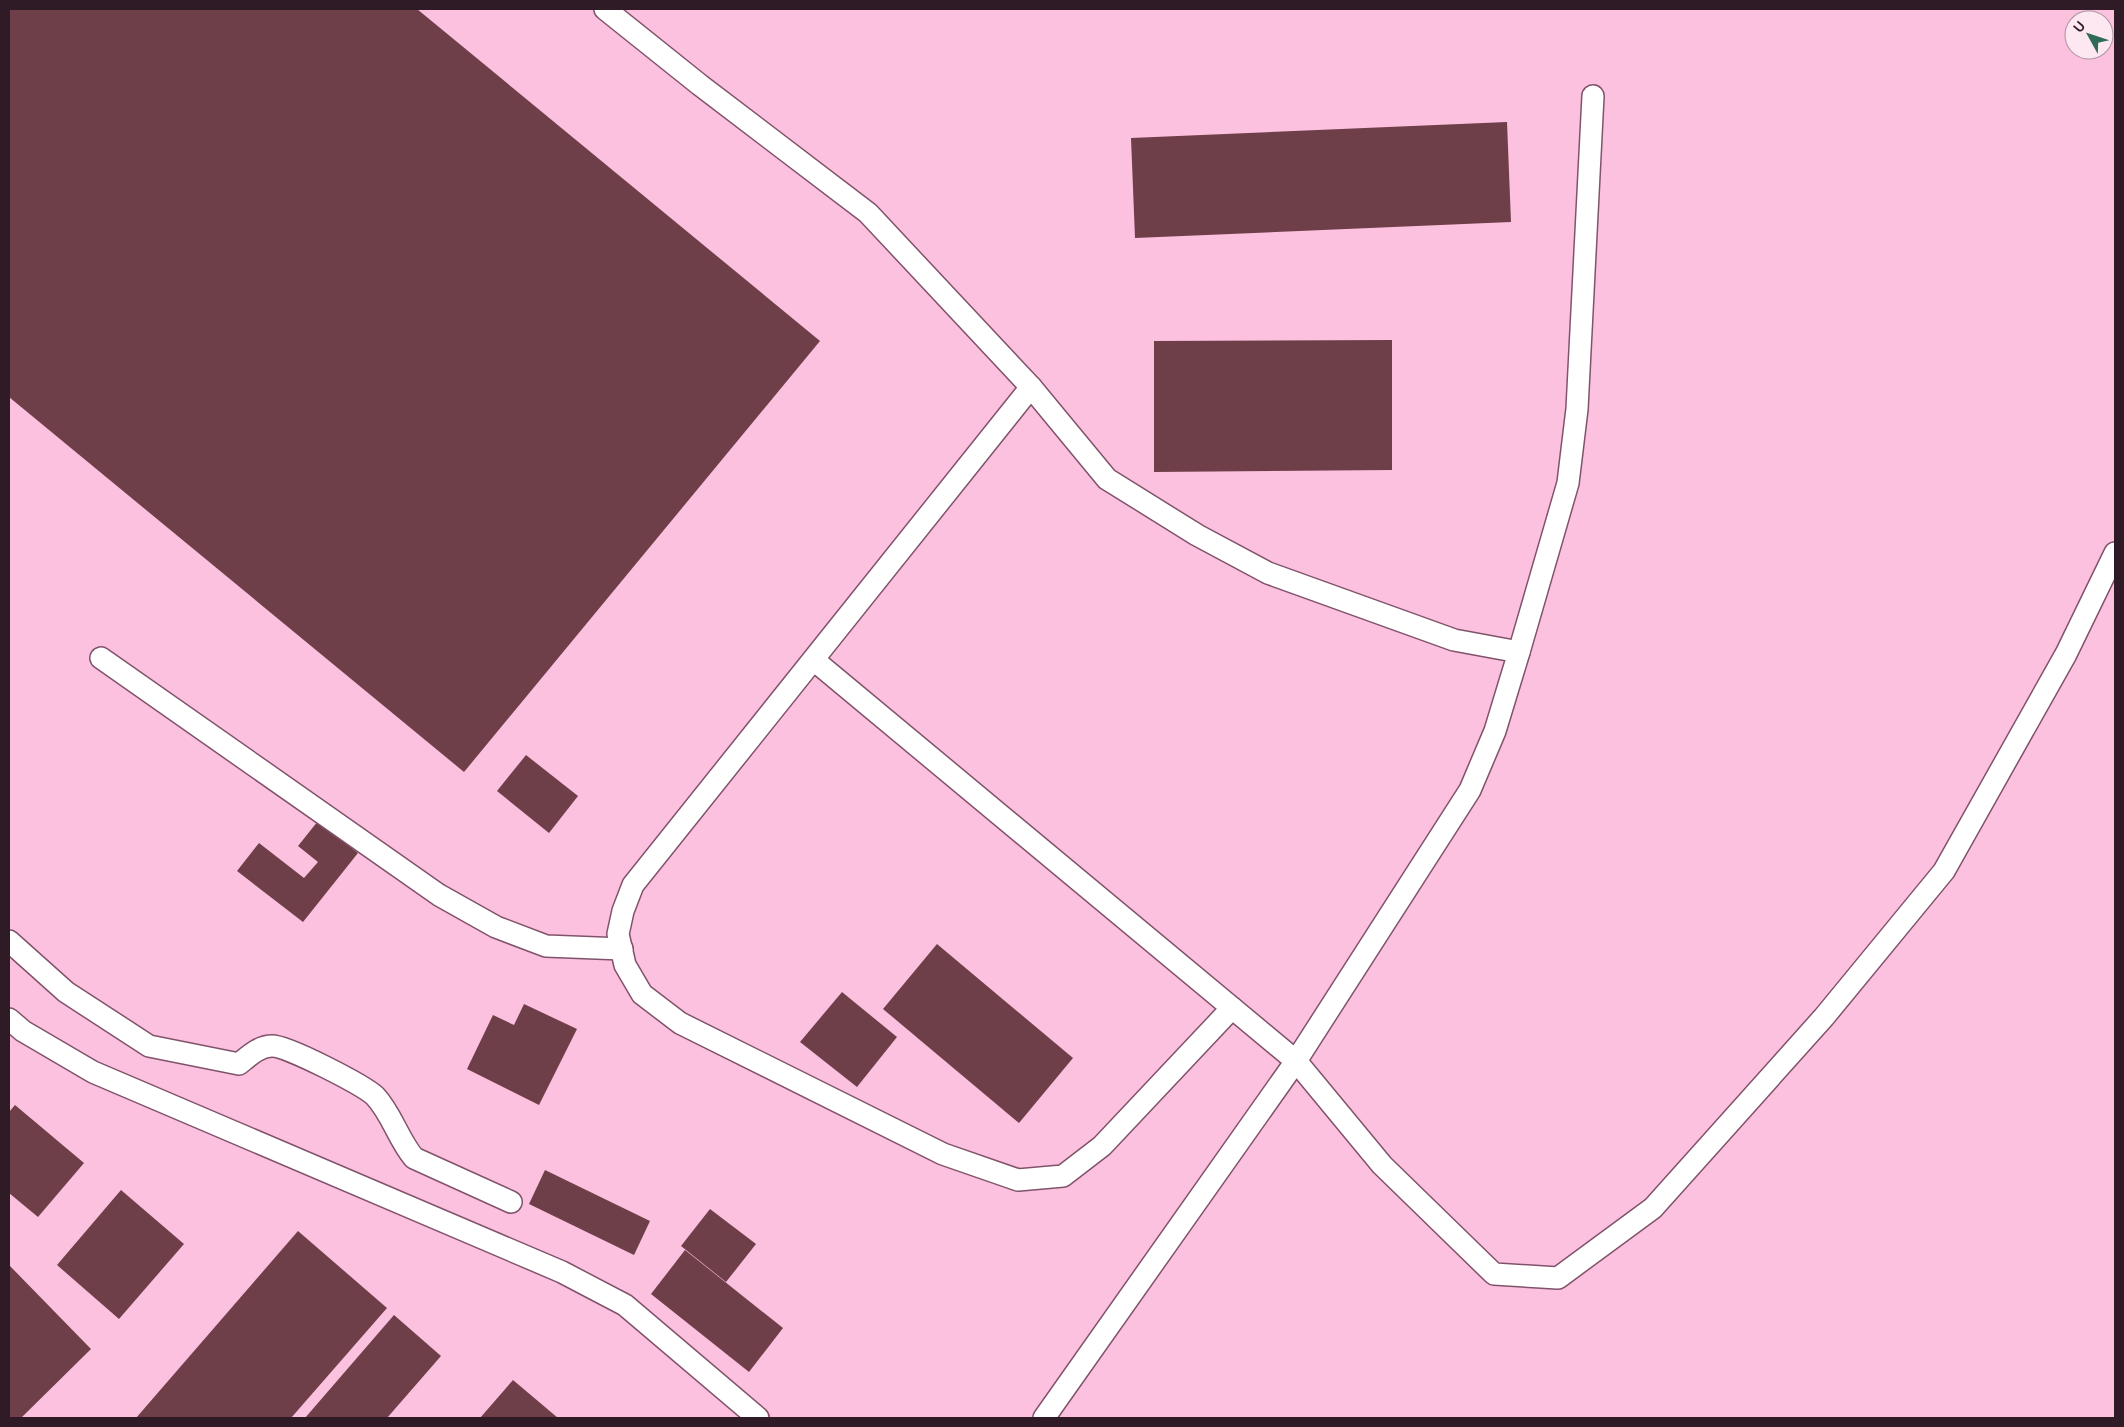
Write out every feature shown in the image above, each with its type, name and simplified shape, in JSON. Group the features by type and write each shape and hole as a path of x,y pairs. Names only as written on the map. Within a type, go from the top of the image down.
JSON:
{"lane":[{"path":"605,9 700,85 868,213 1031,387 1107,478 1197,535 1268,573 1454,640 1519,652"},
{"path":"1044,1418 1296,1061 1470,790 1495,732 1568,483 1577,409 1593,96"},
{"path":"1031,387 815,661 633,885 623,910 618,934 625,965 642,994 680,1023 943,1154 1018,1180 1064,1176 1102,1146 1232,1008"},
{"path":"815,661 1296,1061 1382,1165 1494,1274 1558,1278 1653,1208 1824,1017 1944,871 2066,654 2115,553"},
{"path":"101,658 439,895 496,927 546,946 622,949"},
{"path":"9,941 66,992 149,1046 239,1064 259,1049 271,1046 285,1048 304,1056 374,1095 389,1116 405,1147 414,1158 511,1202"},
{"path":"9,1020 22,1031 94,1072 553,1268 625,1305 758,1418"}],"shaded area":[{"path":"9,9 2115,9 2115,1418 9,1418"}],"building":[{"path":"9,9 417,9 820,341 464,772 9,397"},
{"path":"1507,122 1511,222 1135,238 1131,138"},
{"path":"1392,340 1392,470 1154,472 1154,341"},
{"path":"526,755 578,796 549,833 497,791"},
{"path":"318,821 358,853 303,922 237,871 259,843 304,878 318,862 298,846"},
{"path":"937,944 1073,1058 1019,1123 883,1009"},
{"path":"842,992 897,1037 857,1087 800,1042"},
{"path":"524,1004 577,1029 539,1105 467,1069 493,1015 514,1025"},
{"path":"15,1105 84,1163 38,1217 9,1193 9,1112"},
{"path":"545,1170 650,1221 634,1255 529,1204"},
{"path":"121,1190 184,1244 119,1319 57,1265"},
{"path":"710,1209 756,1244 726,1282 681,1246"},
{"path":"298,1231 387,1308 291,1418 136,1418"},
{"path":"685,1250 783,1328 749,1372 651,1294"},
{"path":"9,1265 91,1349 21,1418 9,1418"},
{"path":"394,1315 441,1356 387,1418 305,1418"},
{"path":"513,1380 558,1418 480,1418"}]}
